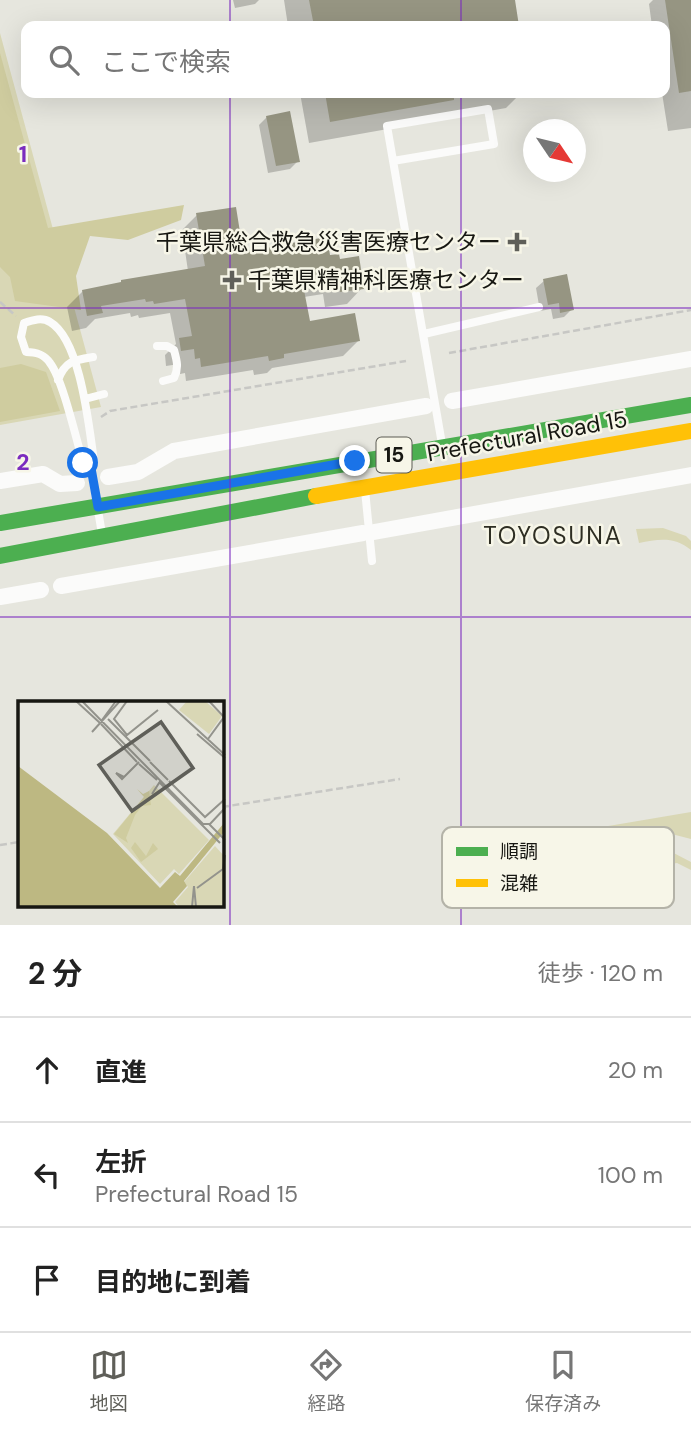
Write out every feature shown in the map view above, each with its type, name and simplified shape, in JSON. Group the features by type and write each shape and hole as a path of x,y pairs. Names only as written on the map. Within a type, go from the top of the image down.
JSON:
{"main road":[{"name":"Prefectural Road 15","path":"0,523 691,405"},
{"name":"Prefectural Road 15","path":"0,556 365,487 691,431"}],"street":[{"path":"452,401 691,359"},
{"path":"108,477 138,472 174,451 426,406"},
{"path":"0,481 43,474 60,484 77,483"},
{"path":"61,586 691,475"},
{"path":"0,597 41,590"}],"lane":[{"path":"393,161 494,144 488,109 387,126 393,161 424,334 443,447"},
{"path":"424,334 539,307"},
{"path":"91,468 83,463 50,362 38,353 26,352 20,337 24,323 37,319 48,321 65,338 74,360 85,399 94,461 91,468 102,535"},
{"path":"157,346 167,346 174,350 177,358 178,369 174,377 163,381"},
{"path":"58,380 62,369 74,360 93,357"},
{"path":"85,399 104,394"},
{"path":"365,487 372,561"}],"path":[{"path":"0,302 24,323"},
{"path":"449,353 691,310"},
{"path":"100,418 110,411 406,361"},
{"path":"224,807 400,779"},
{"path":"0,845 18,842"}],"shaded area":[{"path":"0,33 101,407 0,425"},
{"path":"0,53 48,228 184,205 181,220 128,240 90,236 76,276 81,310 15,301 10,277 0,267"},
{"path":"21,364 46,372 60,411 0,422 0,368"},
{"path":"663,528 686,536 691,541 691,550 673,541 639,543 636,529"},
{"path":"691,812 691,839 674,835 674,827 602,827"},
{"path":"674,853 691,862 691,870 674,863"}],"building":[{"path":"309,0 515,0 518,21 313,21"},
{"path":"665,0 691,0 691,91 679,93"},
{"path":"326,98 454,98 454,100 330,122"},
{"path":"290,111 300,162 276,166 266,116"},
{"path":"236,207 243,251 327,237 330,255 339,254 340,259 359,256 364,289 340,292 338,279 303,285 310,321 355,313 360,341 284,354 284,358 269,361 268,356 201,367 200,358 195,359 194,349 181,351 179,338 192,336 185,299 154,304 153,301 146,302 145,299 101,306 103,313 87,316 82,290 121,280 205,266 196,213"},
{"path":"567,274 574,310 560,313 559,303 548,305 543,279"}],"traffic: fast":[{"path":"0,523 691,405"},
{"path":"0,556 316,496"}],"traffic: slow":[{"path":"316,496 691,431"}],"place":[{"name":"千葉県総合救急災害医療センター","path":"517,242"},
{"name":"千葉県精神科医療センター","path":"232,280"}],"district":[{"name":"TOYOSUNA","path":"553,536"}],"route":[{"path":"83,463 91,468 98,507 355,461"}]}
